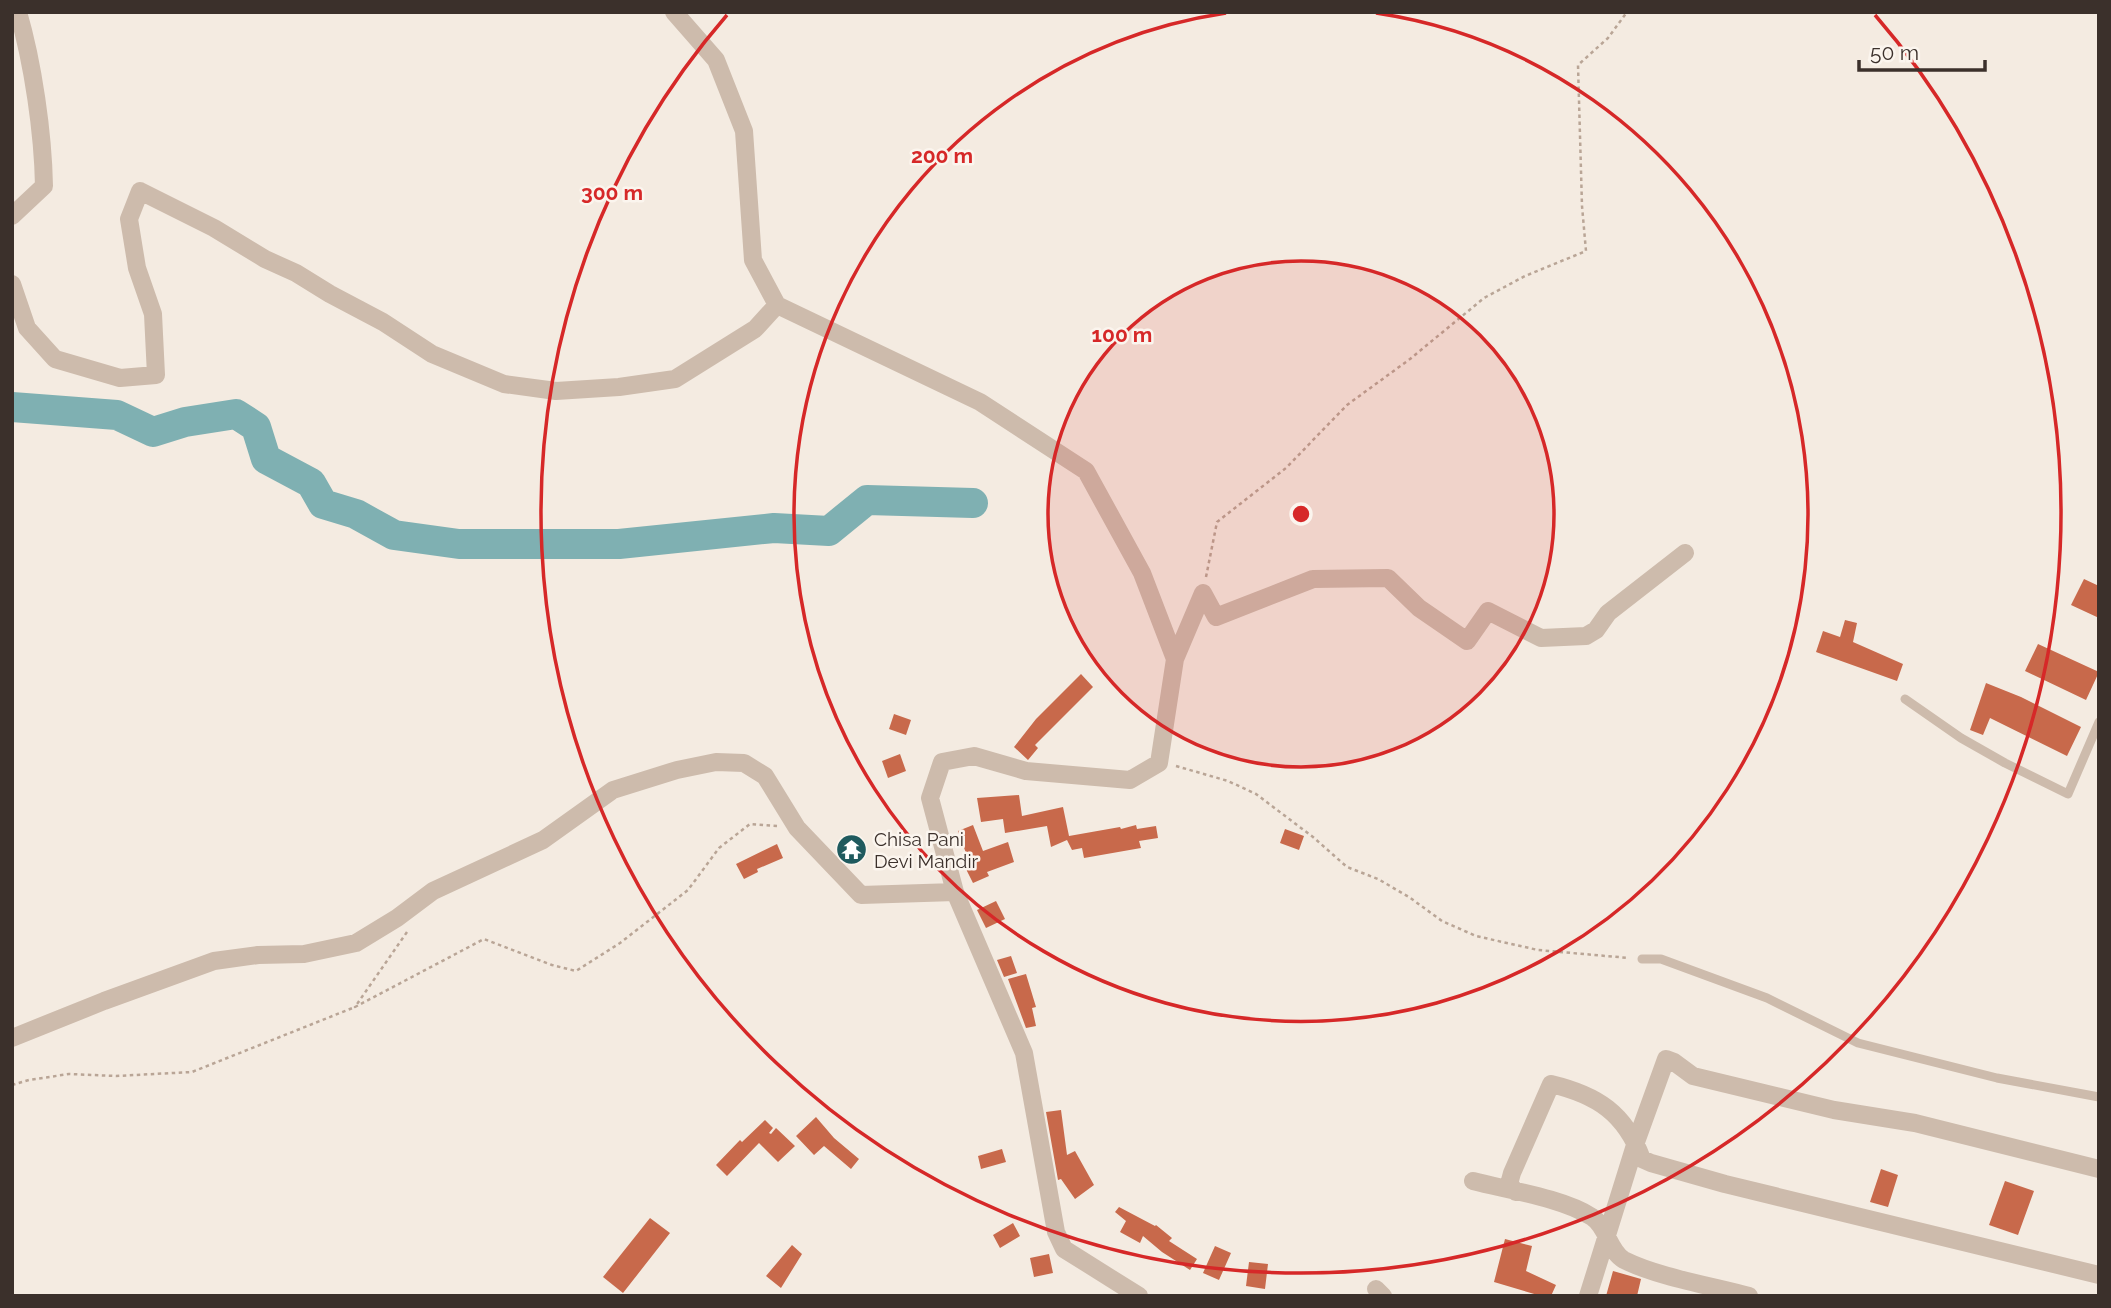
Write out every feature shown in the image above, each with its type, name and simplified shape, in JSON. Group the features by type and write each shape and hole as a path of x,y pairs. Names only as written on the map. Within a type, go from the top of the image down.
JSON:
{"street":[{"path":"12,216 44,186 27,42 18,12"},
{"path":"674,12 716,60 744,131 753,260 777,304 980,402 1086,471 1142,573 1175,659"},
{"path":"12,284 27,328 55,359 120,378 156,374 153,314 137,268 129,219 140,191 296,273 383,322 432,354 504,384 556,391 619,387 676,379 755,329 777,304"},
{"path":"1203,593 1216,617 1313,579 1388,578 1419,608 1467,640 1488,611 1541,638 1586,636 1596,630 1608,613 1685,553"},
{"path":"1139,1296 1063,1249 1056,1232 1024,1053 955,892 930,798 942,762 974,757 1026,771 1130,780 1159,763 1175,659 1203,593"},
{"path":"12,1038 170,975 214,961 258,955 304,954 356,943 397,918 433,891 543,840 613,790 677,770 716,762 744,762 765,776 797,828 861,895 955,892"},
{"path":"1588,1296 1636,1142 1666,1059 1693,1076 1834,1110 1915,1123 2099,1169"},
{"path":"1516,1192 1509,1184 1512,1173 1551,1084 1609,1107 1628,1128 1642,1158 1688,1174 2099,1275"},
{"path":"1473,1181 1569,1206 1592,1216 1599,1222 1621,1259 1749,1296"}],"lane":[{"path":"1905,699 1972,744 2068,794 2099,722"},
{"path":"1642,959 1661,959 1767,999 1858,1043 1997,1078 2099,1097"}],"path":[{"path":"1203,593 1217,522 1286,468 1347,405 1410,359 1484,298 1525,276 1587,251 1582,206 1578,65 1608,38 1627,12"},
{"path":"1159,763 1194,769 1256,794 1348,867 1378,879 1442,920 1476,936 1550,951 1642,959"},
{"path":"12,1085 69,1074 116,1076 192,1072 355,1007 484,939 552,965 576,971 620,943 688,890 719,848 750,824 797,828"},
{"path":"355,1007 413,923"}],"building":[{"path":"2084,579 2099,586 2099,618 2071,605"},
{"path":"1845,620 1857,623 1853,642 1903,664 1897,681 1816,652 1823,631 1840,637"},
{"path":"2038,644 2099,672 2086,700 2025,671"},
{"path":"1081,674 1093,687 1035,745 1038,748 1028,760 1014,747 1036,719"},
{"path":"1986,683 2081,727 2067,756 1990,718 1983,735 1970,730"},
{"path":"894,714 911,720 906,735 889,729"},
{"path":"900,754 906,771 888,778 882,761"},
{"path":"1019,795 1022,816 1063,807 1069,836 1136,825 1137,829 1156,826 1158,838 1139,841 1141,848 1084,858 1082,848 1072,850 1067,840 1051,847 1047,826 1005,833 1003,819 981,822 977,798"},
{"path":"973,825 983,851 1008,842 1014,862 987,872 989,876 973,883 966,869 971,867 958,831"},
{"path":"1285,829 1304,836 1299,850 1280,843"},
{"path":"777,844 783,858 757,869 758,872 744,879 736,864"},
{"path":"996,901 1005,919 986,928 977,910"},
{"path":"1011,956 1017,973 1004,977 997,960"},
{"path":"1026,974 1036,1007 1032,1008 1036,1026 1026,1028 1008,979"},
{"path":"1061,1110 1067,1155 1075,1151 1094,1185 1075,1199 1061,1179 1058,1180 1046,1112"},
{"path":"816,1117 834,1138 859,1159 851,1169 824,1146 814,1155 796,1136"},
{"path":"765,1120 773,1128 769,1133 776,1128 795,1146 778,1162 759,1143 727,1176 716,1165 740,1140 742,1142"},
{"path":"1002,1149 1006,1162 981,1169 978,1156"},
{"path":"1881,1169 1898,1175 1888,1207 1870,1202"},
{"path":"2005,1181 2034,1191 2018,1235 1989,1225"},
{"path":"1119,1207 1156,1225 1172,1238 1169,1241 1197,1259 1190,1270 1143,1236 1140,1243 1120,1232 1126,1221 1115,1212"},
{"path":"650,1218 670,1233 623,1293 603,1277"},
{"path":"1013,1223 1020,1236 1000,1248 993,1235"},
{"path":"1505,1239 1532,1246 1526,1271 1556,1285 1551,1296 1541,1296 1494,1282"},
{"path":"792,1245 802,1254 781,1288 766,1276"},
{"path":"1215,1246 1231,1253 1219,1280 1203,1273"},
{"path":"1049,1254 1053,1273 1034,1277 1030,1258"},
{"path":"1249,1262 1268,1264 1265,1289 1246,1286"},
{"path":"1613,1271 1641,1279 1637,1296 1606,1296"}],"waterway":[{"path":"12,407 117,415 153,432 185,422 236,414 256,427 266,459 311,483 323,504 356,514 394,535 459,544 619,544 774,528 829,531 867,500 973,503"}],"place":[{"name":"Chisa Pani Devi Mandir","path":"851,850"}]}
